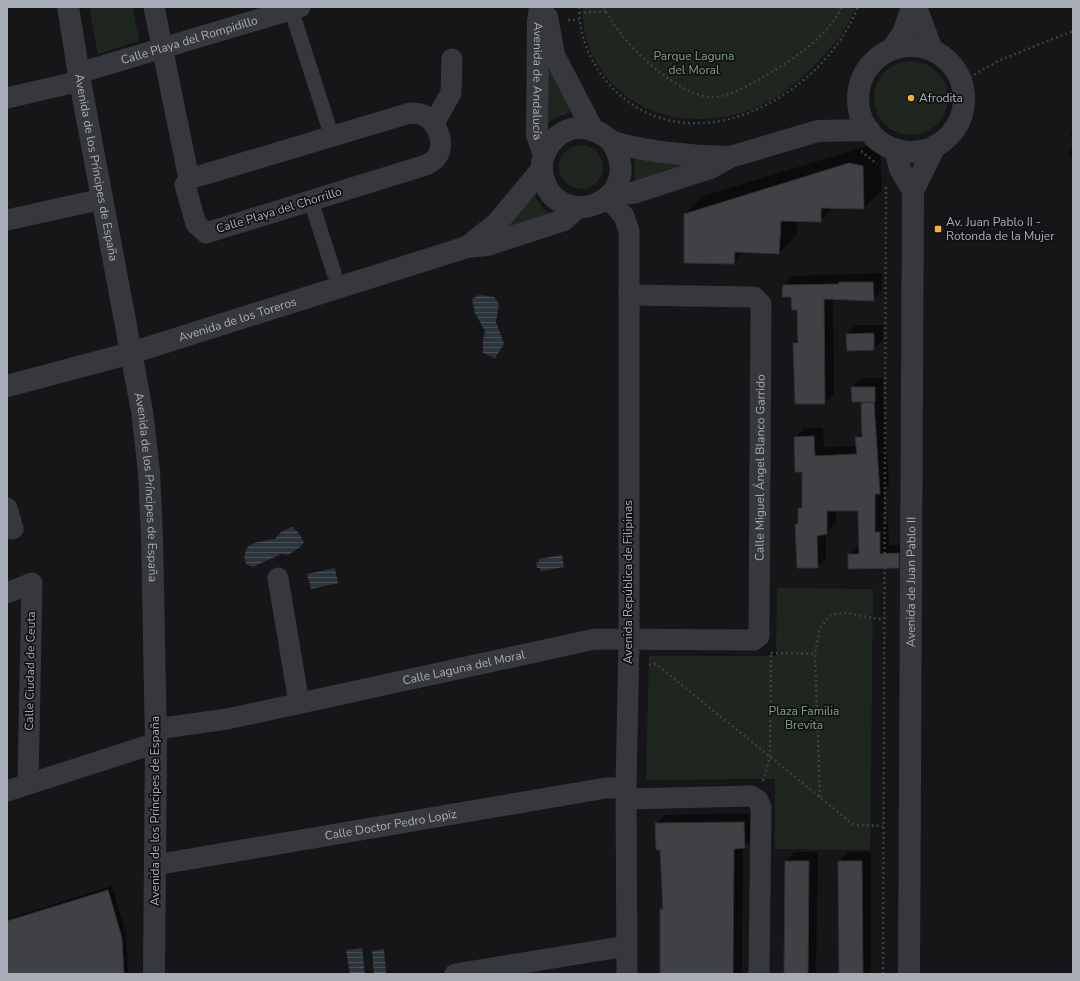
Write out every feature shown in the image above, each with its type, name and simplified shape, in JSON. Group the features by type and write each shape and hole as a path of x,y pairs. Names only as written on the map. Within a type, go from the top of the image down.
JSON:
{"street":[{"name":"Avenida de los Príncipes de España","path":"68,7 79,77 142,411 149,472 153,543 156,736 154,974"},
{"path":"154,7 189,179 410,113 423,115 434,123 451,93 452,59"},
{"name":"Avenida de Andalucía","path":"540,7 538,21 537,135 543,162"},
{"name":"Avenida de Andalucía","path":"546,7 554,56 593,130"},
{"path":"892,49 903,33 912,7"},
{"path":"916,7 932,50"},
{"name":"Calle Playa del Rompidillo","path":"7,98 79,77 163,48 297,8"},
{"path":"297,8 332,137"},
{"path":"818,131 880,141 895,149 908,151 922,151 935,146 947,138 957,126 963,112 964,97 961,82 955,69 945,58 932,50 918,46 905,46 892,49 878,57 868,69 860,83 858,98 861,115 862,138"},
{"path":"610,196 634,193 710,168 730,157 818,131 840,117 858,98"},
{"name":"Calle Playa del Chorrillo","path":"189,179 185,185 196,224 206,233 426,165 436,157 440,147 440,135 434,123"},
{"path":"611,141 618,151 621,162 621,174 618,185 610,196 599,204 578,208 567,205 557,199 546,186 543,162 550,144 558,135 569,130 581,128 593,130 611,141 688,156 730,157"},
{"name":"Avenida de Juan Pablo II","path":"909,974 913,191 935,146"},
{"path":"895,149 900,169 913,191"},
{"name":"Avenida de los Toreros","path":"466,247 496,223 543,162"},
{"name":"Avenida República de Filipinas","path":"610,196 624,216 629,231 629,639 626,794 627,974"},
{"path":"7,220 102,199"},
{"path":"311,201 334,274"},
{"name":"Avenida de los Toreros","path":"7,386 131,353 466,247 487,245 564,220 578,208"},
{"name":"Calle Miguel Ángel Blanco Garrido","path":"629,295 754,296 761,304 760,636"},
{"path":"7,508 13,529"},
{"path":"278,578 299,703"},
{"name":"Calle Ciudad de Ceuta","path":"7,593 32,584 28,784"},
{"path":"629,639 754,640 760,636"},
{"name":"Calle Laguna del Moral","path":"7,791 156,736 299,703 595,639 629,639"},
{"name":"Calle Doctor Pedro Lopiz","path":"155,865 600,790 626,794 751,796 758,800"},
{"path":"758,800 761,808 759,974"},
{"path":"455,974 627,946"}],"path":[{"path":"579,7 581,36 597,69 618,95 644,112 671,121 702,123 733,119 765,107 796,86 823,63 841,41 858,7"},
{"path":"604,7 618,30 646,60 675,84 694,94 712,97 729,95 797,56 827,29 842,7"},
{"path":"579,13 606,12"},
{"path":"961,82 1000,60 1073,31"},
{"path":"862,138 880,166"},
{"path":"883,974 886,184"},
{"path":"820,798 815,654 820,628 831,616 846,613 884,620"},
{"path":"758,800 770,757 771,653 760,636"},
{"path":"771,653 815,654"},
{"path":"628,666 656,664 854,825 883,826"}],"green space":[{"path":"89,7 133,7 139,41 98,54"},
{"name":"Parque Laguna del Moral","path":"582,7 856,7 838,39 820,60 787,89 766,103 739,113 711,119 684,118 658,112 633,101 613,84 596,62 585,34"},
{"path":"547,61 573,112 559,116 547,123"},
{"path":"904,61 918,61 932,67 942,77 948,91 948,105 942,119 932,129 918,135 904,135 890,129 880,119 874,105 874,91 880,77 890,67"},
{"path":"577,145 585,145 590,146 597,151 602,158 602,176 597,183 590,188 577,189 569,186 562,179 559,171 559,163 562,155 569,148"},
{"path":"635,152 688,165 634,185"},
{"path":"534,195 542,207 553,216 502,232"},
{"name":"Plaza Familia Brevita","path":"777,588 873,589 870,850 775,849 775,779 646,780 649,656 776,656"}],"shaded area":[{"path":"479,295 494,297 499,304 496,322 504,344 495,358 483,353 485,331 475,313 472,299"},
{"path":"292,527 298,532 304,542 299,548 288,555 281,554 253,567 246,564 244,556 248,546 257,542 275,539 281,532"},
{"path":"562,555 564,567 541,571 540,568 537,568 536,563 539,562 538,559"},
{"path":"335,568 338,583 311,589 307,574"},
{"path":"362,948 365,974 350,974 346,950"},
{"path":"384,949 386,974 374,974 372,951"}],"building":[{"path":"849,163 863,166 864,209 821,208 821,222 781,221 779,254 735,252 734,264 684,263 684,214"},
{"path":"839,282 873,282 874,301 824,299 825,404 795,404 793,343 798,343 797,310 792,310 791,297 782,297 783,285 839,284"},
{"path":"874,333 874,350 847,351 846,334"},
{"path":"851,387 875,387 875,402 852,402"},
{"path":"874,402 880,494 875,494 875,532 880,532 880,554 899,553 899,568 848,569 848,554 859,554 858,511 827,511 827,534 817,536 818,568 797,568 795,524 798,524 798,508 802,508 802,472 795,472 794,437 814,436 815,456 857,454 855,437 862,437 861,403"},
{"path":"744,822 745,848 734,849 733,974 660,974 660,909 663,909 660,850 656,850 655,823"},
{"path":"785,861 809,861 808,974 784,974"},
{"path":"838,861 862,861 863,974 839,974"},
{"path":"108,890 122,938 124,974 7,974 7,921"}],"place":[{"name":"Afrodita","path":"911,98"},
{"name":"Av. Juan Pablo II - Rotonda de la Mujer","path":"938,229"}]}
